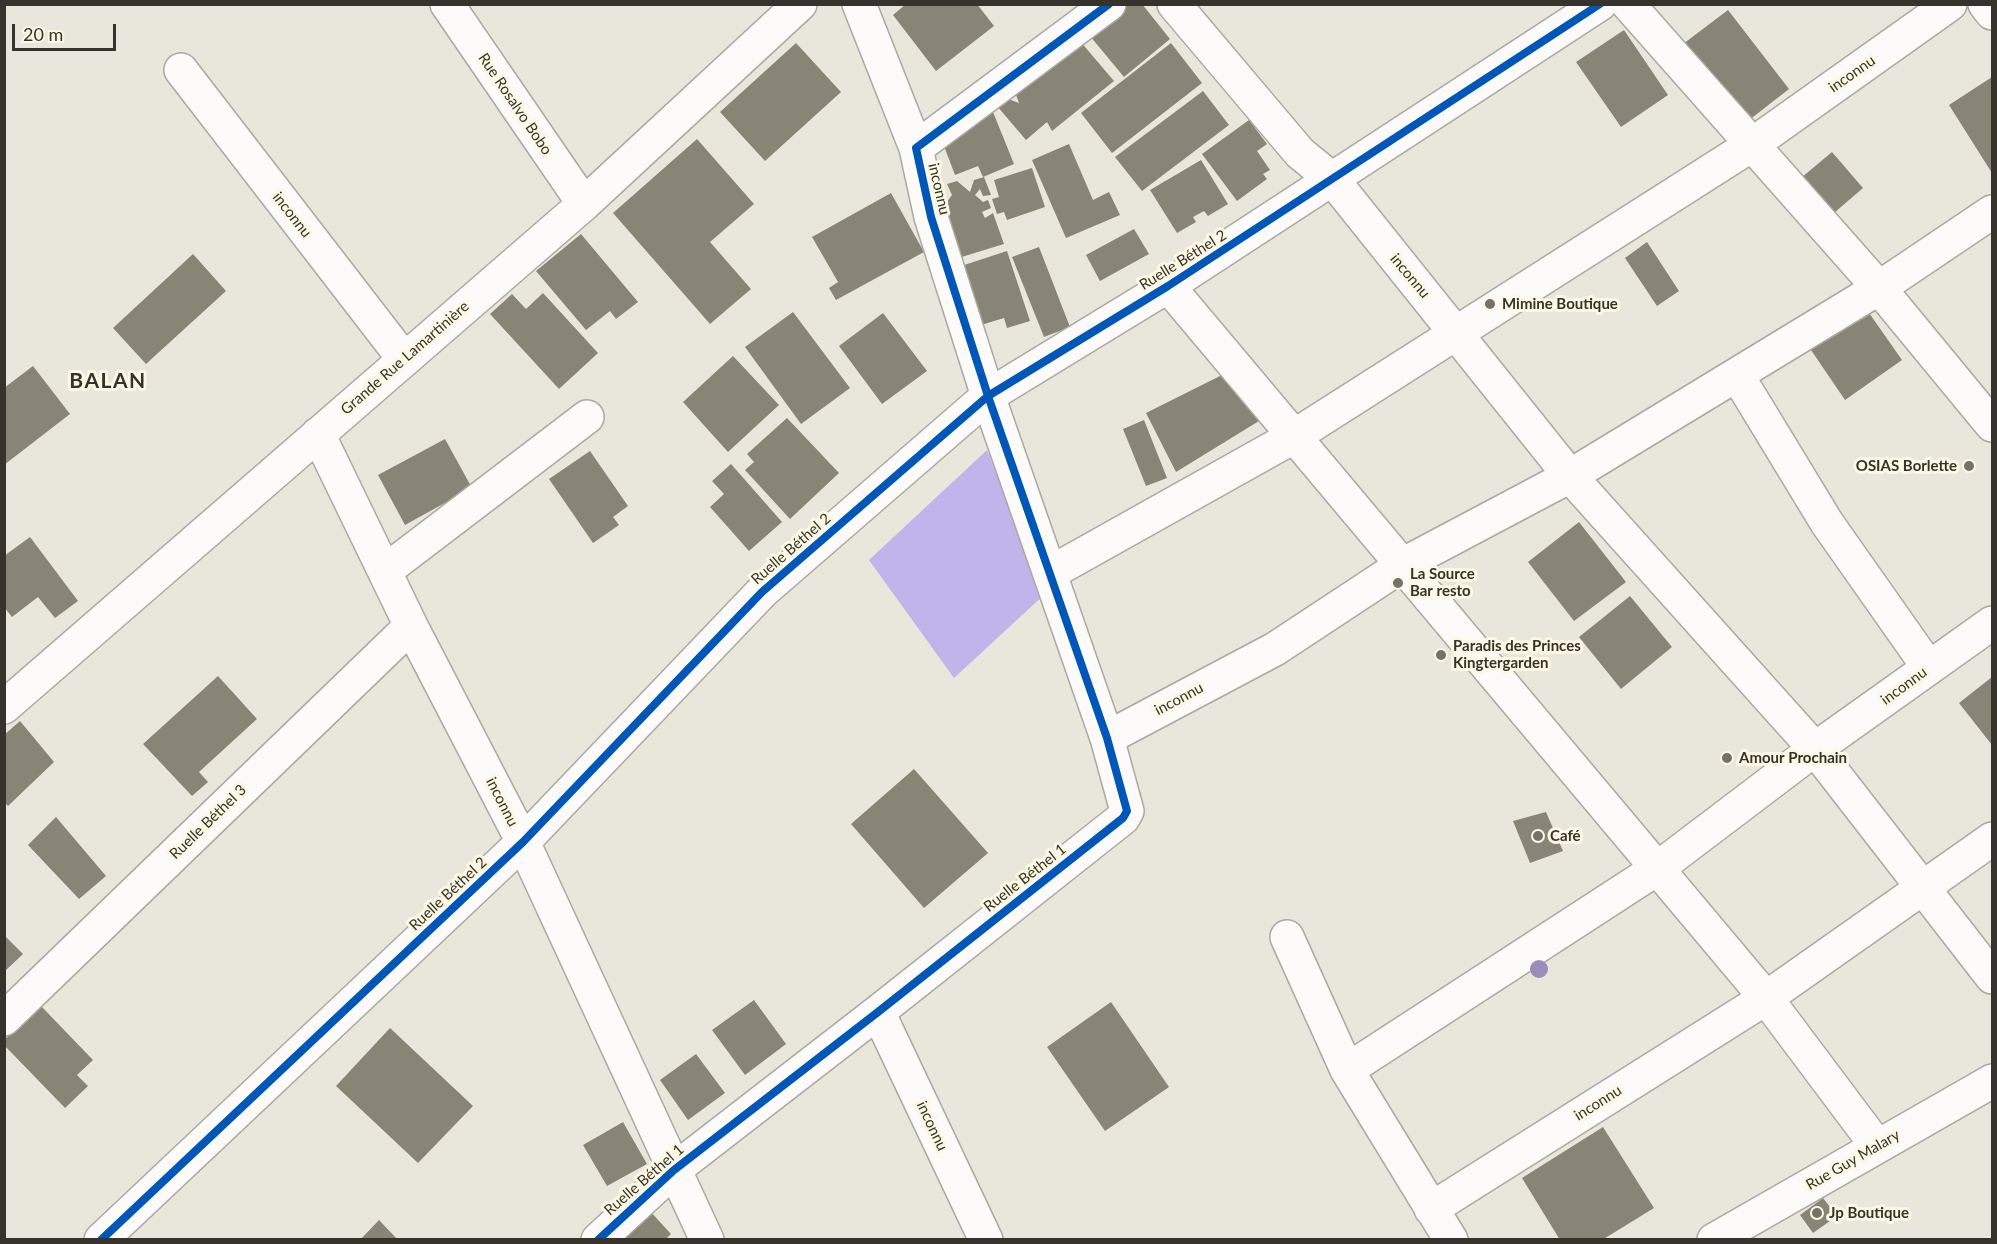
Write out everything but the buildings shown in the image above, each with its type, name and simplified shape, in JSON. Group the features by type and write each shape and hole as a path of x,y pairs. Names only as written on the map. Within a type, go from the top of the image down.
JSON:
{"street":[{"name":"Rue Rosalvo Bobo","path":"447,4 584,204"},
{"name":"Grande Rue Lamartinière","path":"8,695 318,434 584,204 800,4"},
{"name":"inconnu","path":"859,4 916,148 931,217 988,396"},
{"name":"inconnu","path":"916,148 1109,4"},
{"name":"inconnu","path":"1174,4 1300,153 1333,180 1570,476 1815,749 1922,890 1992,977"},
{"name":"Ruelle Béthel 2","path":"101,1239 523,842 762,592 988,396 1168,286 1600,4"},
{"path":"1628,4 1879,288 1992,425"},
{"name":"inconnu","path":"1050,573 1293,437 1753,144 1950,4"},
{"path":"1986,4 1992,13"},
{"name":"inconnu","path":"181,70 404,359"},
{"name":"inconnu","path":"1107,738 1275,649 1404,564 1570,476 1879,288 1992,212"},
{"path":"1168,286 1293,437 1404,564 1766,998 1876,1146"},
{"path":"1737,375 1827,523 1929,668"},
{"name":"Ruelle Béthel 1","path":"598,1239 674,1170 1123,818 1127,811 1107,738 988,396"},
{"path":"385,571 587,417"},
{"name":"inconnu","path":"318,434 411,626 523,842 707,1239"},
{"name":"inconnu","path":"1347,1070 1658,868 1815,749 1992,622"},
{"name":"Ruelle Béthel 3","path":"4,1019 411,626"},
{"name":"inconnu","path":"1431,1209 1766,998 1992,839"},
{"path":"1287,937 1347,1070 1451,1239"},
{"name":"inconnu","path":"878,1012 986,1239"},
{"name":"Rue Guy Malary","path":"1714,1239 1992,1081"}],"shaded area":[{"path":"987,450 1045,594 954,678 869,560"}],"cycle path":[{"path":"598,1240 674,1170 1123,818 1127,811 1107,738 988,396 931,217 916,148 1109,4"},
{"path":"101,1240 523,842 762,592 988,396 1168,286 1600,4"}],"place":[{"name":"Mimine Boutique","path":"1490,304"},
{"name":"OSIAS Borlette","path":"1969,466"},
{"name":"La Source Bar resto","path":"1398,583"},
{"name":"Paradis des Princes Kingtergarden","path":"1441,655"},
{"name":"Amour Prochain","path":"1727,758"},
{"name":"Café","path":"1538,836"},
{"name":"Jp Boutique","path":"1817,1213"}],"district":[{"name":"BALAN","path":"108,381"}]}
